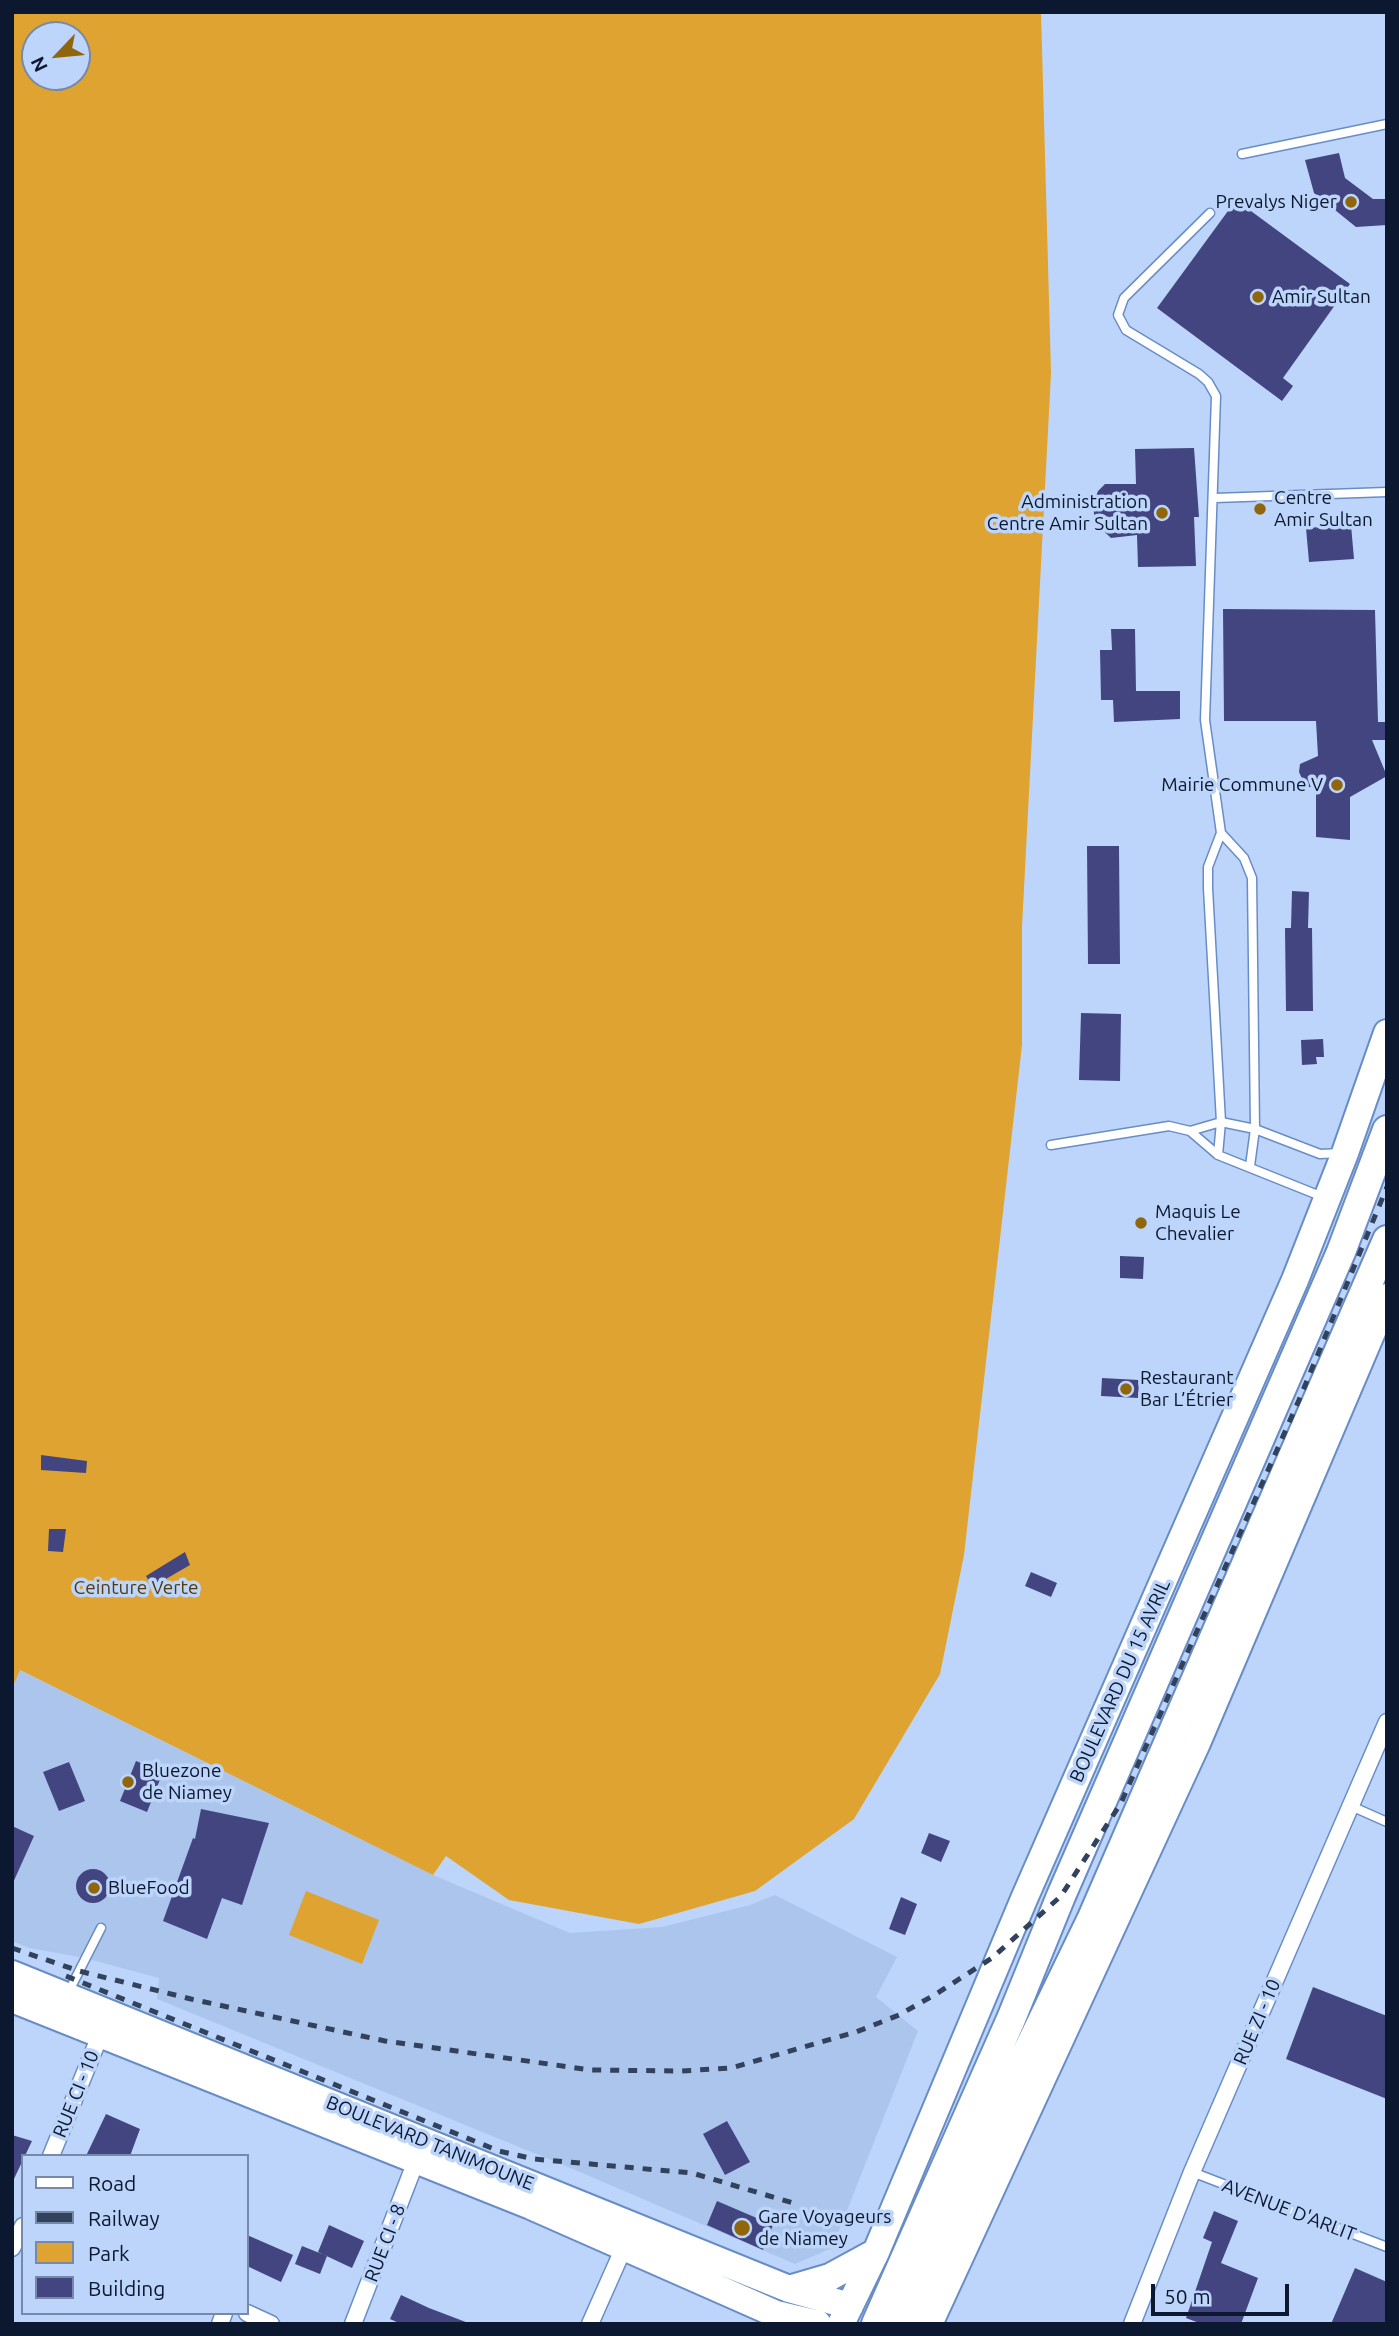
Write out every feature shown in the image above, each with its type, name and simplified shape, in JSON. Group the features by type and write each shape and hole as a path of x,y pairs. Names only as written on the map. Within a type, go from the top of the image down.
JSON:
{"highway":[{"name":"BOULEVARD DU 15 AVRIL","path":"876,2324 1012,2019 1061,1896 1341,1252 1387,1130"},
{"path":"903,2324 1014,2079 1097,1906 1387,1240"}],"main road":[{"name":"BOULEVARD DU 15 AVRIL","path":"846,2315 876,2252 1024,1899 1295,1280 1345,1153 1387,1033"},
{"path":"929,2324 1197,1743 1387,1297"},
{"name":"BOULEVARD TANIMOUNE","path":"12,1974 101,2033 625,2245 742,2298 780,2319 818,2324"},
{"name":"BOULEVARD TANIMOUNE","path":"12,1999 63,2006 754,2275 846,2315"},
{"path":"789,2289 830,2277 876,2252"},
{"path":"742,2298 754,2275"}],"street":[{"name":"RUE ZI - 10","path":"1132,2324 1192,2172 1387,1722"},
{"name":"RUE CI - 10","path":"52,2154 101,2033"},
{"name":"RUE CI - 8","path":"354,2324 416,2161"},
{"path":"12,2248 21,2228"},
{"path":"590,2324 625,2245"},
{"path":"248,2313 271,2324"}],"lane":[{"path":"1242,154 1387,124"},
{"path":"1210,213 1124,298 1118,315 1126,330 1199,374 1216,396 1215,498 1205,720 1221,833 1208,867 1221,1122 1218,1155"},
{"path":"1215,498 1387,492"},
{"path":"1221,833 1244,858 1252,877 1255,1129 1250,1166"},
{"path":"1190,1131 1221,1122 1255,1129 1320,1154 1345,1153"},
{"path":"1051,1145 1170,1126 1190,1131 1218,1155 1327,1199"},
{"path":"1351,1806 1387,1822"},
{"path":"63,2006 101,1928"},
{"name":"AVENUE D'ARLIT","path":"1192,2172 1387,2247"}],"shaded area":[{"path":"19,1670 433,1875 570,1933 662,1927 750,1905 775,1895 897,1957 876,1997 918,2031 832,2248 795,2264 568,2167 157,1999 159,1978 85,1958 29,1948 12,1941 12,1688"}],"green space":[{"name":"Ceinture Verte","path":"12,12 1041,12 1051,373 1022,926 1022,1045 964,1555 940,1674 854,1819 755,1891 639,1924 509,1900 446,1856 433,1875 20,1670 12,1688"},
{"path":"306,1891 379,1920 362,1964 289,1935"}],"building":[{"path":"1339,153 1345,178 1373,199 1387,199 1387,225 1356,227 1314,193 1305,160"},
{"name":"Amir Sultan","path":"1236,200 1350,284 1283,378 1293,386 1282,401 1157,308"},
{"path":"1194,448 1199,517 1194,517 1196,566 1138,567 1137,535 1111,538 1095,523 1093,504 1098,491 1105,484 1136,484 1135,449"},
{"path":"1351,525 1354,559 1309,562 1306,528"},
{"path":"1223,609 1375,610 1378,722 1387,722 1387,740 1372,740 1387,776 1350,797 1350,840 1316,837 1316,787 1306,787 1299,772 1300,764 1318,756 1316,721 1224,721"},
{"path":"1111,629 1135,629 1136,691 1180,691 1180,719 1114,722 1113,700 1101,700 1100,650 1112,650"},
{"path":"1087,846 1119,846 1120,964 1088,964"},
{"path":"1292,891 1309,892 1308,928 1312,928 1313,1011 1286,1011 1285,928 1291,928"},
{"path":"1081,1013 1121,1014 1120,1081 1079,1080"},
{"path":"1323,1039 1324,1057 1316,1057 1317,1064 1302,1065 1301,1040"},
{"path":"1120,1256 1144,1257 1143,1279 1120,1278"},
{"path":"1102,1378 1139,1380 1138,1398 1101,1396"},
{"path":"41,1455 87,1461 86,1473 41,1470"},
{"path":"49,1529 66,1529 63,1552 48,1551"},
{"path":"185,1552 190,1565 152,1587 146,1576"},
{"path":"1031,1572 1057,1583 1051,1597 1025,1586"},
{"path":"136,1761 163,1772 147,1812 120,1801"},
{"path":"69,1762 85,1801 59,1811 43,1772"},
{"path":"201,1809 269,1823 242,1905 222,1898 207,1939 163,1921 193,1838 195,1839"},
{"path":"12,1826 34,1836 12,1885"},
{"path":"929,1833 950,1841 941,1862 921,1853"},
{"path":"93,1869 105,1874 110,1886 105,1898 93,1903 81,1898 76,1886 81,1874"},
{"path":"901,1897 917,1904 905,1935 889,1929"},
{"path":"1313,1987 1387,2016 1387,2099 1286,2059"},
{"path":"106,2114 140,2129 131,2154 87,2154"},
{"path":"727,2121 750,2162 725,2175 703,2134"},
{"path":"12,2135 32,2141 26,2154 21,2154 21,2164 12,2183"},
{"path":"717,2201 773,2225 763,2250 707,2225"},
{"path":"1214,2211 1238,2221 1221,2263 1258,2278 1241,2324 1202,2324 1186,2318 1212,2242 1203,2238"},
{"path":"329,2225 364,2241 352,2268 318,2252"},
{"path":"248,2235 293,2255 281,2282 248,2266"},
{"path":"302,2246 327,2256 320,2274 295,2264"},
{"path":"1355,2268 1387,2282 1387,2324 1331,2324"},
{"path":"401,2295 471,2324 401,2324 390,2319"}],"railway":[{"path":"12,1948 79,1971 191,1999 385,2041 591,2070 681,2071 731,2068 856,2032 899,2015 992,1958 1061,1896 1121,1803 1299,1400 1387,1187"},
{"path":"66,1976 499,2151 534,2159 692,2173 793,2203"}],"place":[{"name":"Prevalys Niger","path":"1351,202"},
{"name":"Amir Sultan","path":"1258,297"},
{"name":"Centre Amir Sultan","path":"1260,509"},
{"name":"Administration Centre Amir Sultan","path":"1162,513"},
{"name":"Mairie Commune V","path":"1337,785"},
{"name":"Maquis Le Chevalier","path":"1141,1223"},
{"name":"Restaurant Bar L’Étrier","path":"1126,1389"},
{"name":"Bluezone de Niamey","path":"128,1782"},
{"name":"BlueFood","path":"94,1888"},
{"name":"Gare Voyageurs de Niamey","path":"742,2228"}]}
